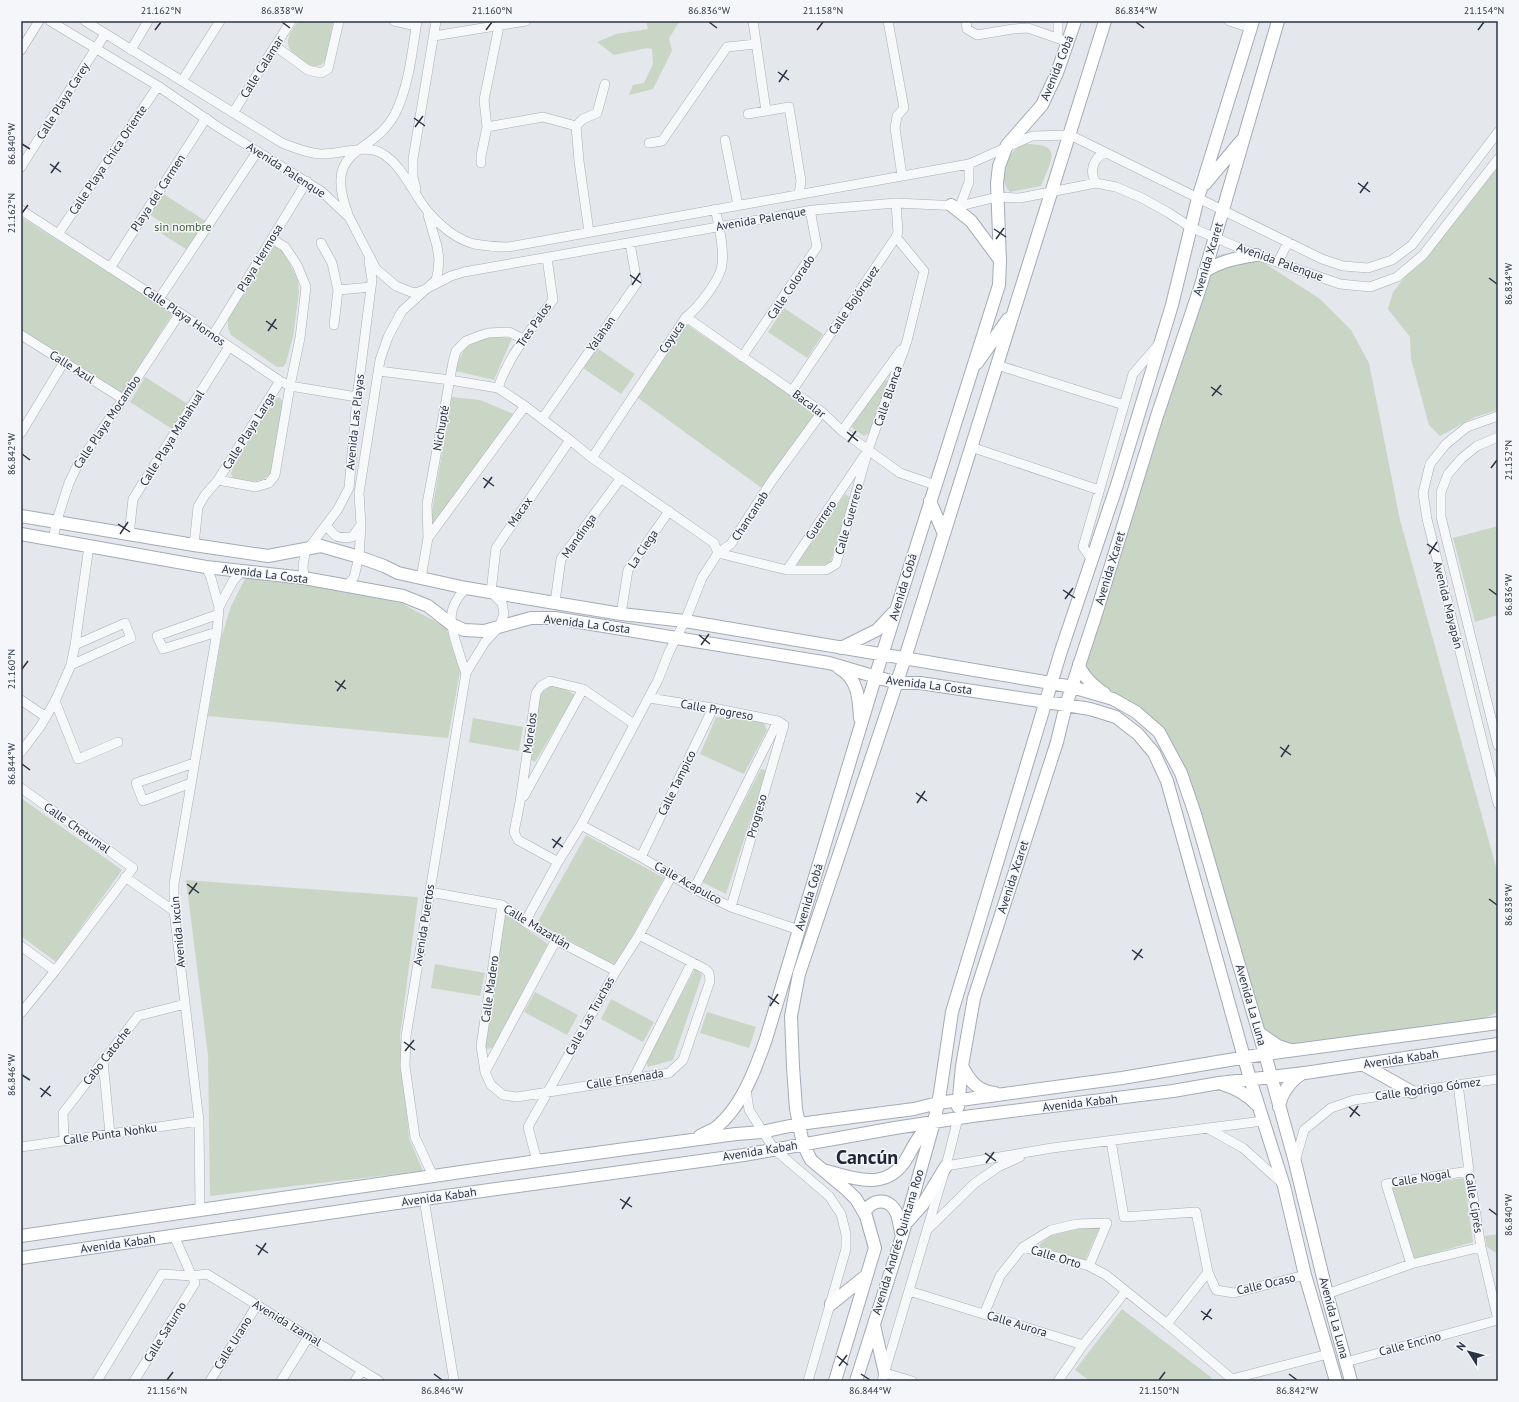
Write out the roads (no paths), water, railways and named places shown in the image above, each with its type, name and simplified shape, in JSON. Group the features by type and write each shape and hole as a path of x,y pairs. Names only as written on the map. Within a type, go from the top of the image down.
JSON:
{"main road":[{"name":"Avenida Cobá","path":"692,1140 714,1129 746,1090 765,1041 882,655 999,285 1000,260 997,197 999,166 1007,145 1042,105 1057,73 1063,40 1075,21"},
{"name":"Avenida Cobá","path":"799,1124 796,1109 791,1016 799,974 897,683 1105,21"},
{"name":"Avenida Xcaret","path":"958,1118 962,1066 974,998 1057,742 1066,705 1215,238 1278,21"},
{"name":"Avenida Xcaret","path":"938,1103 952,1012 1045,702 1116,489 1161,342 1172,305 1190,227 1252,24"},
{"path":"1200,193 1244,137"},
{"path":"955,206 971,220 1000,260"},
{"path":"1204,272 1214,265 1256,255"},
{"path":"970,373 1015,308"},
{"path":"1155,360 1157,416"},
{"path":"930,501 944,534"},
{"name":"Avenida La Costa","path":"21,516 129,535 268,556 308,548"},
{"name":"Avenida La Costa","path":"21,534 206,567 304,578 403,596 428,606 451,624 464,630 484,631 531,618 555,618 827,662 897,683 920,683 1066,705"},
{"path":"308,548 321,546 359,556"},
{"path":"206,567 205,558 210,548"},
{"name":"Avenida La Costa","path":"359,556 398,573 466,588 621,614 685,621 1072,687"},
{"path":"841,648 878,630 896,610"},
{"path":"828,646 829,654 827,662 842,670 851,679 857,690 861,727"},
{"path":"1079,664 1080,671 1096,688 1113,699"},
{"name":"Avenida La Luna","path":"1072,687 1113,699 1136,712 1159,732 1181,773 1197,821 1265,1054 1295,1162 1327,1294 1351,1381"},
{"name":"Avenida La Luna","path":"1066,705 1090,709 1116,717 1138,734 1154,753 1167,781 1250,1079 1284,1186 1305,1275 1336,1381"},
{"path":"1127,726 1136,712"},
{"path":"846,777 850,824"},
{"path":"974,998 977,932"},
{"path":"779,996 799,974"},
{"path":"1224,984 1234,985 1243,979"},
{"name":"Avenida Kabah","path":"21,1236 537,1161 736,1134 762,1132 799,1124 914,1109 938,1103 1007,1095 1122,1078 1265,1054 1498,1023"},
{"path":"1259,1033 1278,1046 1296,1051"},
{"name":"Avenida Kabah","path":"21,1258 774,1149 958,1118 1172,1092 1219,1083 1305,1073 1498,1044"},
{"path":"1362,1064 1412,1092"},
{"path":"962,1066 969,1078 985,1092 1007,1095"},
{"path":"1279,1107 1280,1099 1288,1087 1297,1077 1305,1073"},
{"path":"1219,1083 1233,1087 1250,1097 1258,1106"},
{"name":"Avenida Andrés Quintana Roo","path":"856,1381 902,1236 938,1103"},
{"path":"824,1171 866,1180 877,1180 886,1177 902,1166 919,1136 929,1125 934,1122"},
{"name":"Avenida Andrés Quintana Roo","path":"799,1124 803,1144 811,1160 848,1191 864,1213 875,1248 835,1381"},
{"path":"905,1224 923,1204 946,1166"},
{"path":"864,1213 872,1203 878,1201 886,1203 897,1213 902,1236"},
{"path":"831,1304 867,1275"},
{"path":"874,1323 883,1377"}],"street":[{"path":"21,50 39,21"},
{"name":"Avenida Palenque","path":"50,21 158,86 258,152 322,191 349,217 376,269 396,286 416,293 451,276 464,272 813,210 896,203 955,206 997,197 1020,198 1096,183 1116,187 1142,198 1190,227 1256,255 1340,284 1370,287 1397,277 1423,255 1498,159"},
{"name":"Avenida Palenque","path":"85,21 282,143 306,152 322,154 371,149 381,152 391,159 403,174 417,198 437,222 461,238 473,243 489,246 508,247 969,164 1007,145 1032,136 1070,135 1105,152 1200,193 1223,209 1322,259 1343,266 1368,268 1392,260 1412,245 1498,132"},
{"path":"131,50 148,21"},
{"path":"182,81 220,21"},
{"name":"Calle Calamar","path":"233,113 290,21"},
{"path":"275,46 308,70 321,72 328,69 339,21"},
{"path":"349,217 340,186 341,175 346,162 357,150 381,132 395,115 404,93 416,24 394,21"},
{"path":"424,290 436,280 439,259 436,239 431,224 417,198 413,177 413,159 436,21"},
{"path":"434,36 526,21"},
{"path":"753,21 766,111"},
{"path":"888,21 904,108 897,116 895,128 902,176"},
{"path":"966,21 967,28 977,35 1028,28 1063,40"},
{"path":"1058,21 1063,40"},
{"path":"1229,21 1252,24"},
{"path":"481,163 487,127 484,100 499,26"},
{"name":"Calle Playa Carey","path":"21,167 106,34"},
{"path":"649,143 662,141 727,47 756,44"},
{"path":"589,232 578,162 576,126 583,119 597,113 605,84"},
{"name":"Calle Playa Chica Oriente","path":"58,234 158,86"},
{"path":"748,114 789,107 801,180 799,194"},
{"path":"487,127 542,117 576,126"},
{"name":"Playa del Carmen","path":"110,268 206,118"},
{"path":"725,140 738,205"},
{"path":"159,299 258,152"},
{"path":"1096,183 1092,174 1093,165 1098,157 1105,152"},
{"path":"955,206 969,182 969,164"},
{"path":"1474,164 1487,174"},
{"name":"Playa Hermosa","path":"213,335 307,181"},
{"path":"896,203 898,232 896,237"},
{"name":"Coyuca","path":"592,458 686,317 696,310 720,274 722,264 719,226 715,209"},
{"name":"Calle Playa Hornos","path":"21,210 159,299 280,382 290,386 357,397"},
{"name":"Calle Colorado","path":"742,357 817,248 811,215 813,210"},
{"name":"Calle Blanca","path":"868,450 907,341 924,271 896,237"},
{"name":"Calle Bojórquez","path":"792,391 896,237"},
{"name":"Calle Playa Larga","path":"218,480 256,487 269,483 276,475 290,386 300,338 306,287 297,265 285,247 272,239"},
{"path":"1278,262 1288,242"},
{"path":"321,243 332,263 338,290 334,326"},
{"name":"Yalahan","path":"542,419 637,283 630,243"},
{"name":"Avenida Las Playas","path":"304,578 303,562 308,548 338,509 348,488 357,397 372,287 368,254"},
{"name":"Tres Palos","path":"498,388 501,378 523,339 553,300 547,258"},
{"path":"338,290 372,287"},
{"name":"Avenida Las Playas","path":"347,586 354,577 359,556 361,524 359,493 380,360 388,337 402,311 424,290"},
{"name":"Calle Playa Mocambo","path":"53,540 56,523 68,483 78,464 180,313"},
{"name":"Bacalar","path":"686,317 822,412 842,431 900,473 935,485"},
{"name":"Nichupté","path":"422,578 428,538 427,504 456,352 466,342 488,333 509,332 523,339"},
{"name":"Calle Azul","path":"21,335 123,399"},
{"name":"Calle Blanca","path":"842,431 907,341"},
{"path":"1092,560 1083,547 1133,374 1161,342"},
{"name":"Calle Playa Mahahual","path":"129,535 133,499 229,346"},
{"path":"21,433 64,362"},
{"path":"997,365 1124,405"},
{"path":"379,371 498,388 525,406 592,458 714,543 718,553"},
{"name":"Calle Playa Larga","path":"194,545 198,507 205,495 218,480 280,382"},
{"path":"428,538 525,406"},
{"name":"Chancanab","path":"677,637 702,578 718,553 731,544 771,482 822,412"},
{"name":"Avenida Mayapán","path":"1498,416 1467,426 1446,444 1430,464 1423,493 1427,519 1498,804"},
{"name":"Avenida Mayapán","path":"1498,437 1477,446 1462,458 1448,474 1441,492 1441,517 1498,746"},
{"name":"Macax","path":"491,592 496,548 570,440"},
{"path":"971,447 1099,490"},
{"name":"Calle Guerrero","path":"718,553 787,570 826,570 836,564 868,450"},
{"name":"Guerrero","path":"787,570 868,450"},
{"name":"Mandinga","path":"555,602 561,559 621,478"},
{"name":"La Ciega","path":"621,614 628,570 669,511"},
{"path":"326,525 334,535 342,538 352,537 361,524"},
{"path":"21,752 46,717 71,666 89,546"},
{"name":"Avenida Ixcún","path":"200,1210 199,1121 174,911 174,884 217,632 219,611 211,578 206,567"},
{"name":"Avenida Ixcún","path":"219,611 233,581 242,571"},
{"name":"Avenida Puertos","path":"466,588 459,596 453,608 451,624 466,672"},
{"path":"491,592 502,603 504,614 499,627"},
{"path":"217,632 163,649 157,636 219,611"},
{"path":"71,666 131,638 125,622 75,645"},
{"name":"Avenida Puertos","path":"434,1176 415,1137 406,1066 406,1036 466,672 485,642 499,627"},
{"path":"525,922 558,862 581,825 649,698 677,637"},
{"name":"Morelos","path":"558,862 518,840 514,832 520,802 536,693 541,686 550,681 583,689 634,724"},
{"path":"520,802 583,689"},
{"name":"Calle Progreso","path":"649,698 713,708 781,723"},
{"path":"21,700 46,717"},
{"path":"55,701 78,758 118,742"},
{"name":"Calle Tampico","path":"641,857 713,708"},
{"path":"694,889 781,723"},
{"name":"Progreso","path":"731,907 781,723"},
{"path":"1481,738 1495,734"},
{"path":"191,783 143,800 136,783 194,763"},
{"name":"Calle Chetumal","path":"21,788 133,868 125,878"},
{"name":"Calle Acapulco","path":"581,825 641,857 694,889 731,907 799,930"},
{"name":"Calle Las Truchas","path":"537,1161 528,1127 616,971 639,935 672,876"},
{"path":"21,1013 56,971 125,878 174,911"},
{"name":"Calle Mazatlán","path":"430,892 502,905 525,922 556,940 616,971"},
{"name":"Calle Madero","path":"491,1085 485,1072 481,1046 502,905"},
{"name":"Calle Ensenada","path":"491,1085 503,1095 517,1097 634,1077 668,1073 684,1060 710,981 709,973 705,969 639,935"},
{"name":"Calle Madero","path":"485,1072 556,940"},
{"path":"21,946 56,971"},
{"path":"634,1077 692,962"},
{"name":"Cabo Catoche","path":"64,1140 63,1113 138,1016 185,1004"},
{"path":"103,1061 110,1134"},
{"name":"Calle Rodrigo Gómez","path":"1295,1162 1304,1130 1330,1108 1354,1100 1498,1079"},
{"name":"Calle Ciprés","path":"1458,1084 1469,1171 1481,1247 1498,1320"},
{"path":"746,1090 749,1110 774,1149 829,1196 842,1214 846,1234 846,1249 808,1381"},
{"name":"Avenida Andrés Quintana Roo","path":"883,1377 946,1166 958,1118"},
{"path":"946,1166 1052,1148 1263,1120"},
{"name":"Calle Punta Nohku","path":"21,1147 199,1121"},
{"path":"1207,1128 1243,1148 1284,1186"},
{"path":"1111,1141 1124,1217 1196,1212 1208,1272 1167,1324"},
{"path":"926,1231 975,1183 998,1167 1022,1157 1052,1148"},
{"name":"Calle Nogal","path":"1411,1264 1386,1184 1469,1171"},
{"path":"424,1199 452,1380"},
{"name":"Calle Orto","path":"984,1314 1000,1276 1023,1247 1051,1230 1077,1224 1107,1223 1089,1266"},
{"path":"174,1236 193,1279"},
{"name":"Calle Orto","path":"1023,1247 1089,1266 1106,1275 1126,1292"},
{"path":"1327,1294 1411,1264 1481,1247"},
{"name":"Calle Ocaso","path":"1208,1272 1216,1290 1234,1293 1305,1275"},
{"name":"Avenida Izamal","path":"97,1381 162,1274 193,1279 207,1274 379,1381"},
{"name":"Calle Saturno","path":"134,1381 193,1279"},
{"name":"Calle Aurora","path":"909,1291 1083,1345"},
{"path":"1058,1381 1083,1345 1126,1292 1167,1324 1232,1379 1328,1354"},
{"name":"Calle Urano","path":"210,1381 257,1305"},
{"name":"Calle Encino","path":"1346,1362 1498,1320"},
{"path":"281,1381 308,1336"},
{"path":"355,1381 362,1370"},
{"path":"883,1377 912,1381"}],"district":[{"name":"Cancún","path":"867,1157"}],"park label":[{"name":"sin nombre","path":"183,227"}]}
